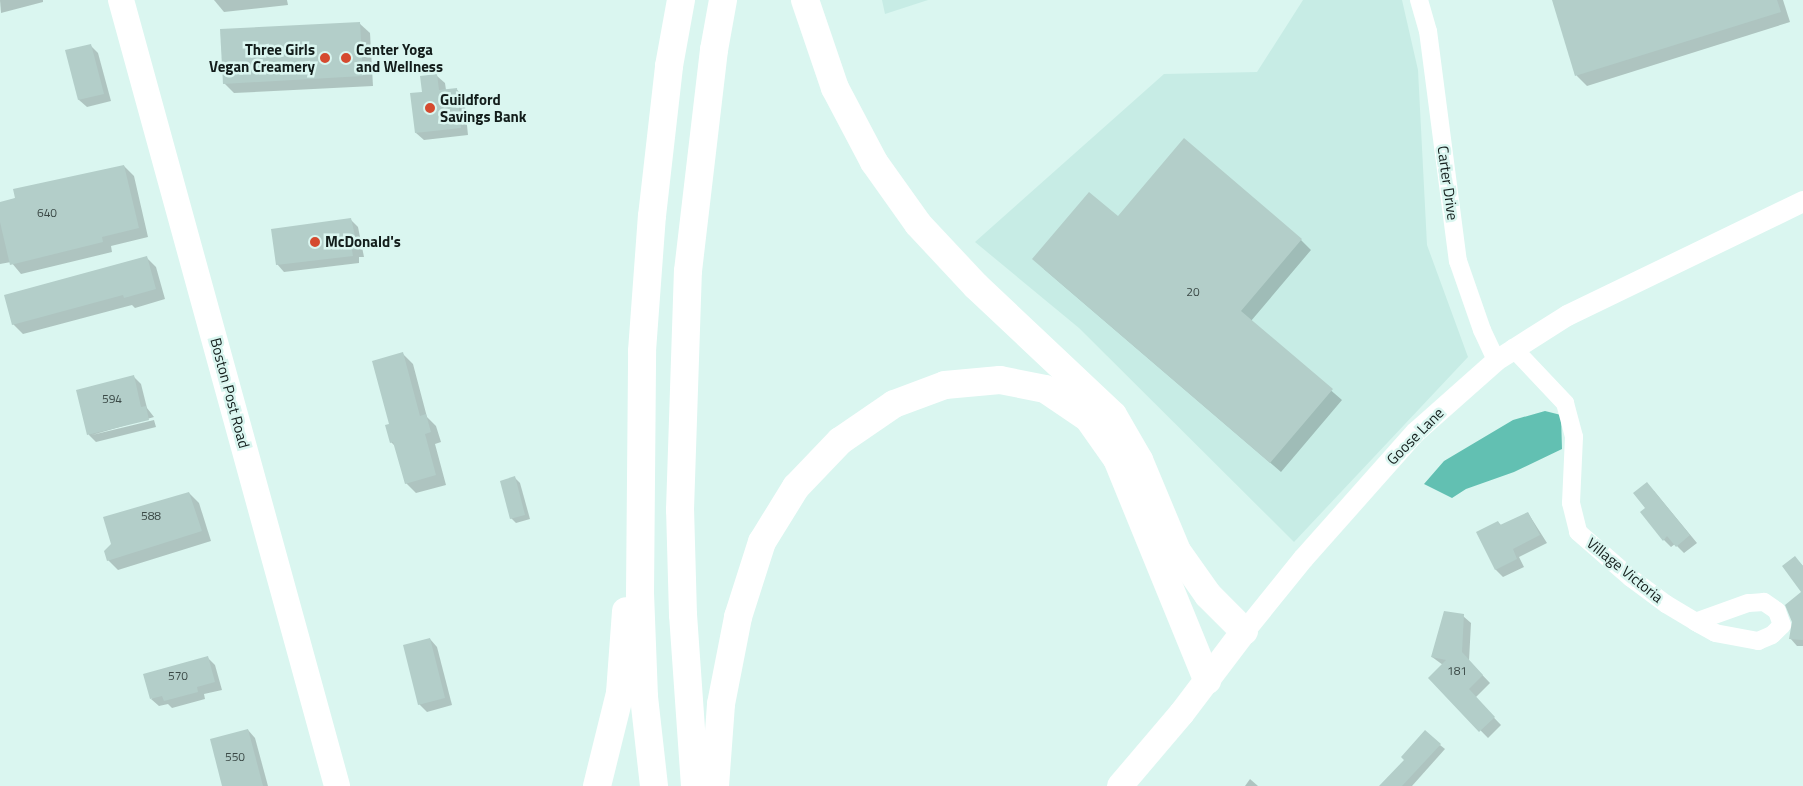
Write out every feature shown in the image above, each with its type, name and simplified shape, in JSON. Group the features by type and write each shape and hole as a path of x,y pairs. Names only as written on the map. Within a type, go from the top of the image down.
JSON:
{"highway":[{"path":"654,786 644,696 639,466 642,352 652,216 669,66 681,0"},
{"path":"695,786 683,615 681,520 688,281 714,50 723,0"},
{"path":"805,0 835,88 880,170 918,224 976,286 1113,415 1138,460 1177,551 1208,595 1244,631"},
{"path":"715,786 721,704 738,617 762,542 796,487 840,441 894,404 945,385 1000,380 1045,389 1088,418 1117,459 1207,680"},
{"path":"597,786 620,693 639,466"}],"main road":[{"name":"Boston Post Road","path":"121,0 337,786"},
{"name":"Goose Lane","path":"1120,786 1207,680 1244,631"}],"street":[{"name":"Carter Drive","path":"1419,0 1428,31 1458,261 1482,330 1505,354"},
{"name":"Goose Lane","path":"1244,631 1303,558 1415,432 1505,354 1567,315 1803,201"},
{"name":"Village Victoria","path":"1505,354 1565,403 1574,437 1571,503 1578,532 1631,578 1695,622"}],"shaded area":[{"path":"882,0 928,0 885,14"},
{"path":"1303,0 1402,0 1418,70 1427,245 1468,357 1294,542 1079,328 975,242 1164,74 1257,72"},
{"path":"1545,411 1561,415 1562,449 1514,472 1466,489 1452,498 1424,484 1444,461 1513,420"}],"building":[{"path":"1552,0 1777,0 1781,12 1575,76"},
{"path":"360,22 363,76 223,84 220,29"},
{"path":"91,44 104,94 78,100 65,50"},
{"path":"437,74 439,90 457,88 461,128 415,133 410,93 422,92 420,76"},
{"path":"1184,138 1302,239 1241,311 1333,389 1270,463 1032,259 1089,192 1118,216"},
{"path":"124,165 139,228 102,237 103,242 10,265 0,222 0,202 15,198 13,189"},
{"name":"McDonald's","path":"351,218 358,249 352,250 353,256 276,265 271,229"},
{"path":"147,256 156,289 124,298 123,295 12,325 4,295"},
{"path":"403,352 420,416 426,414 431,432 425,434 436,475 405,484 393,442 390,443 385,425 389,424 372,361"},
{"path":"134,375 141,407 146,406 149,420 87,435 76,390"},
{"path":"515,476 525,515 510,519 500,481"},
{"path":"1647,482 1690,535 1676,547 1667,536 1663,541 1640,512 1645,508 1633,493"},
{"path":"189,492 202,531 107,561 104,551 111,544 103,517"},
{"path":"1528,512 1540,535 1513,549 1517,559 1495,570 1476,532 1498,521 1500,525"},
{"path":"1795,556 1803,566 1803,640 1789,639 1792,622 1785,605 1801,592 1782,566"},
{"path":"1444,611 1464,614 1462,652 1483,675 1469,689 1495,717 1479,732 1428,678 1446,660 1431,657"},
{"path":"430,638 445,698 418,705 403,645"},
{"path":"208,656 215,682 197,687 198,692 164,701 162,696 150,699 143,674"},
{"path":"248,729 263,786 222,786 210,739"},
{"path":"1425,730 1441,744 1402,786 1379,786 1404,760 1401,757"}],"place":[{"name":"Three Girls Vegan Creamery","path":"325,58"},
{"name":"Center Yoga and Wellness","path":"346,58"},
{"name":"Guildford Savings Bank","path":"430,108"},
{"name":"McDonald's","path":"315,242"}]}
